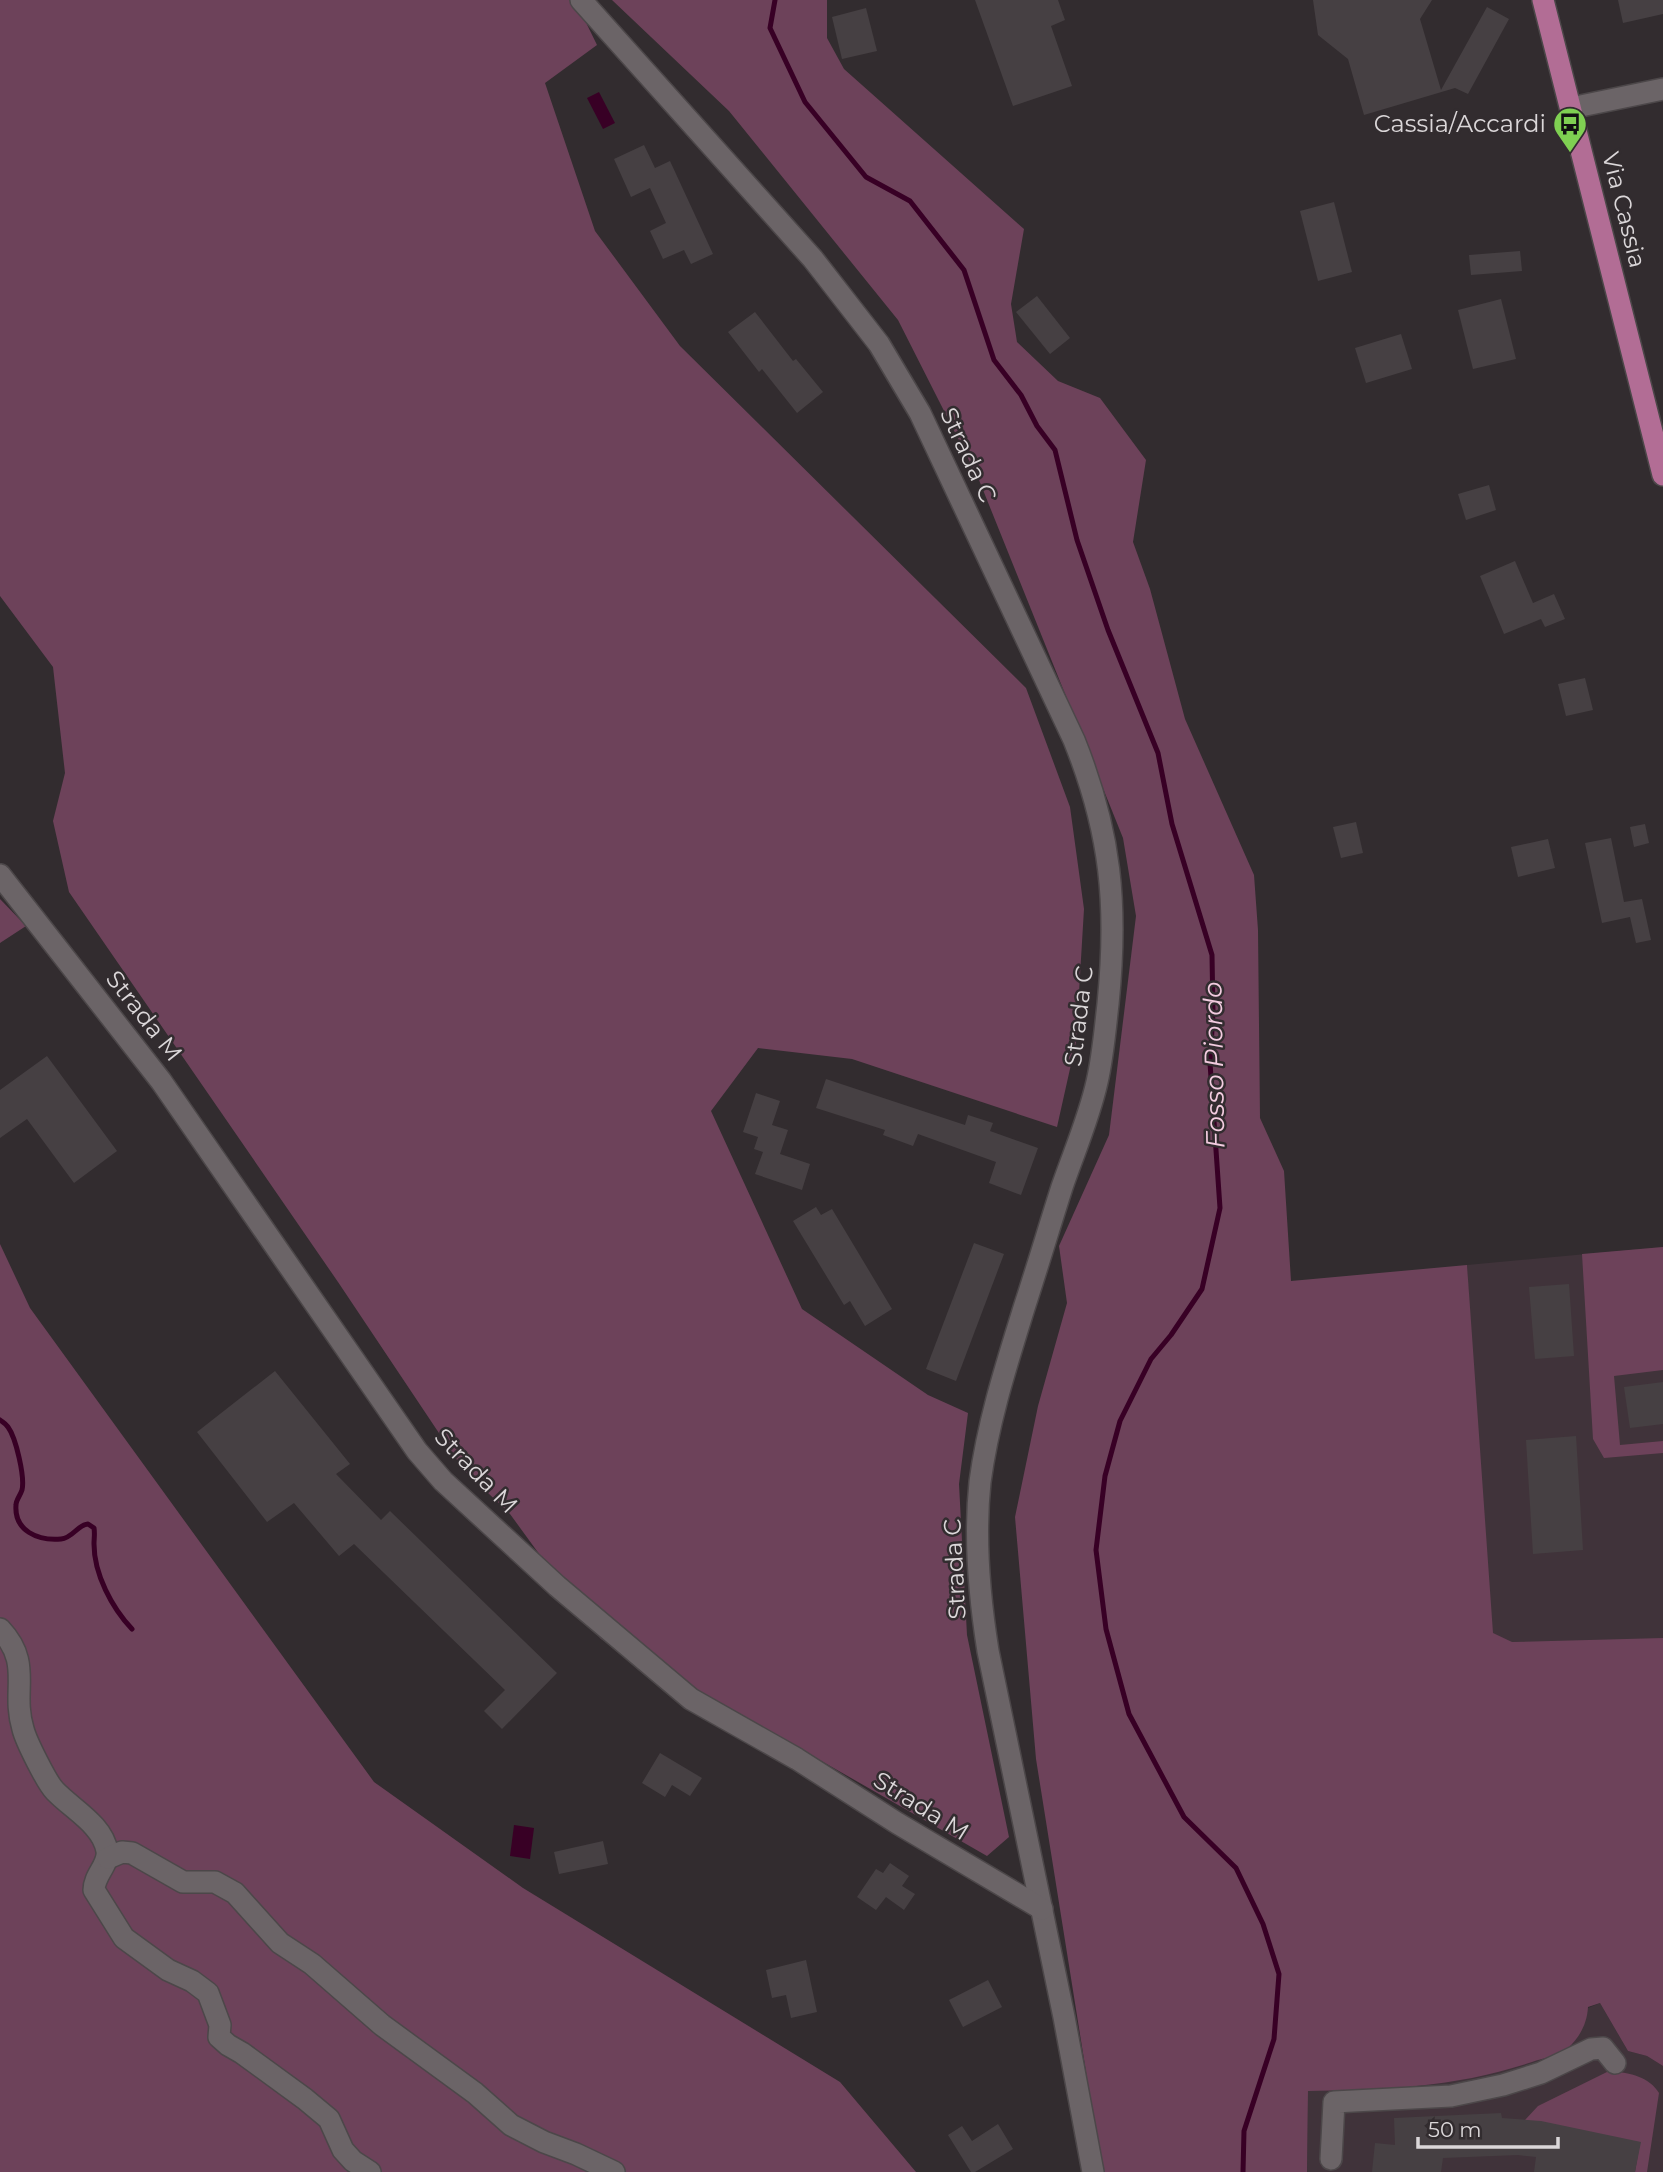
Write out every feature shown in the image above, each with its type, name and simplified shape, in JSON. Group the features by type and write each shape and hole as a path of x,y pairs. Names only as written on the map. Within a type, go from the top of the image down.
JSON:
{"main road":[{"name":"Via Cassia","path":"1543,0 1663,475"}],"street":[{"name":"Strada C","path":"581,0 813,259 861,318 895,368 920,413 1074,740 1102,828 1110,870 1113,920 1103,1054 1092,1103 1001,1381 982,1470 977,1524 979,1594 988,1651 1093,2172"},
{"path":"1571,108 1663,89"},
{"name":"Strada M","path":"0,875 161,1081 417,1451 443,1481 557,1586 691,1699 797,1759 897,1823 1042,1909"},
{"path":"0,1629 16,1649 21,1672 18,1701 23,1731 53,1790 94,1826 132,1853 183,1882 215,1882 235,1893 280,1943 312,1964 382,2025 475,2093 511,2125 614,2172"},
{"path":"94,1826 107,1848 108,1858 94,1882 94,1890 124,1938 168,1970 192,1981 208,1993 220,2025 219,2037 329,2119 343,2150 353,2161 370,2172"},
{"path":"108,1858 122,1852 132,1853"},
{"path":"1331,2159 1334,2102 1451,2096 1542,2073 1591,2049 1603,2048 1615,2063"}],"shaded area":[{"path":"0,0 575,0 597,45 545,83 595,231 680,346 1026,688 1070,807 1084,909 1076,1042 1057,1127 852,1059 758,1048 711,1111 802,1309 928,1395 968,1413 959,1484 967,1635 1009,1837 987,1856 696,1689 601,1639 510,1514 463,1469 338,1282 69,892 53,821 65,773 53,667 0,596"},
{"path":"612,0 827,0 827,38 844,69 1024,229 1011,304 1017,342 1058,381 1100,398 1146,460 1133,542 1150,589 1185,719 1254,875 1258,930 1260,1118 1284,1171 1291,1281 1467,1265 1493,1633 1512,1642 1663,1638 1663,2066 1647,2056 1628,2051 1600,2003 1588,2007 1584,2025 1572,2044 1551,2057 1476,2077 1422,2086 1308,2091 1307,2172 1102,2172 1036,1759 1015,1517 1038,1406 1067,1303 1059,1246 1109,1135 1136,916 1123,838 979,480 898,320 729,111"},
{"path":"599,92 615,123 603,129 587,98"},
{"path":"0,899 26,926 0,943"},
{"path":"0,1244 30,1308 374,1782 523,1888 840,2082 916,2172 0,2172"},
{"path":"1663,1247 1663,1657 1488,1674 1467,1265"},
{"path":"1663,1247 1663,1370 1614,1376 1620,1445 1663,1441 1663,1453 1604,1458 1593,1439 1582,1254"},
{"path":"514,1825 534,1828 530,1859 510,1856"},
{"path":"1600,2003 1628,2051 1647,2056 1663,2066 1663,2172 1307,2172 1308,2091 1396,2089"},
{"path":"1607,2072 1636,2076 1649,2082 1659,2093 1647,2172 1635,2172 1640,2143 1525,2120 1538,2106"}],"building":[{"path":"975,0 1058,0 1065,20 1051,26 1072,86 1013,106"},
{"path":"1313,0 1432,0 1420,19 1441,90 1487,7 1509,19 1468,94 1455,88 1364,115 1348,59 1318,35"},
{"path":"1618,0 1663,0 1663,14 1623,23"},
{"path":"866,8 877,51 842,59 832,17"},
{"path":"644,145 655,168 670,161 713,254 691,264 684,250 663,259 650,231 666,223 650,188 631,197 614,159"},
{"path":"1334,202 1352,272 1318,281 1300,211"},
{"path":"1520,251 1522,271 1471,275 1469,255"},
{"path":"1037,296 1070,338 1050,354 1016,312"},
{"path":"1501,299 1516,359 1473,369 1458,310"},
{"path":"755,312 793,361 796,359 823,392 797,413 762,369 759,372 728,332"},
{"path":"1401,334 1412,369 1366,383 1355,348"},
{"path":"1489,485 1496,510 1466,520 1458,494"},
{"path":"1515,561 1533,603 1554,594 1565,619 1545,627 1541,619 1504,634 1480,576"},
{"path":"1585,678 1593,710 1566,716 1558,684"},
{"path":"1356,822 1363,853 1341,858 1333,827"},
{"path":"1645,824 1649,843 1634,847 1630,827"},
{"path":"1611,838 1624,902 1642,899 1651,940 1636,943 1630,917 1602,923 1585,843"},
{"path":"1548,839 1555,868 1518,877 1511,847"},
{"path":"47,1056 117,1151 74,1183 27,1119 0,1138 0,1090"},
{"path":"826,1079 965,1125 968,1115 993,1123 990,1131 1038,1148 1021,1195 989,1183 996,1162 918,1134 913,1146 883,1135 885,1130 816,1108"},
{"path":"756,1093 780,1101 772,1125 788,1130 780,1154 810,1164 802,1190 755,1174 763,1152 754,1149 758,1137 743,1132"},
{"path":"816,1207 821,1215 832,1209 892,1309 865,1326 850,1301 844,1305 793,1221"},
{"path":"974,1243 1004,1254 956,1381 926,1369"},
{"path":"1569,1284 1574,1356 1535,1359 1529,1287"},
{"path":"275,1371 350,1464 336,1474 381,1520 390,1511 557,1673 502,1729 484,1711 505,1690 354,1544 339,1556 294,1503 267,1522 197,1432"},
{"path":"1663,1382 1663,1424 1630,1428 1624,1387"},
{"path":"1576,1436 1583,1550 1533,1554 1526,1440"},
{"path":"660,1753 702,1778 690,1796 672,1785 665,1797 642,1783"},
{"path":"603,1841 608,1864 559,1874 554,1852"},
{"path":"890,1863 909,1876 902,1886 915,1894 904,1910 886,1897 876,1910 857,1897 876,1869 883,1873"},
{"path":"806,1960 817,2012 791,2018 786,1995 772,1998 766,1970"},
{"path":"988,1980 1002,2007 963,2027 949,2000"},
{"path":"1501,2113 1502,2118 1541,2121 1641,2142 1635,2172 1534,2172 1536,2157 1518,2155 1443,2158 1441,2172 1372,2172 1375,2143 1395,2145 1394,2118"},
{"path":"998,2124 1013,2149 971,2172 948,2135 962,2126 972,2141"}],"waterway":[{"name":"Fosso Piordo","path":"775,0 770,28 805,102 866,177 910,201 964,270 994,360 1021,395 1037,426 1055,450 1077,540 1108,630 1158,753 1172,824 1212,955 1210,1063 1220,1208 1202,1289 1151,1359 1120,1421 1105,1476 1096,1550 1106,1629 1129,1714 1184,1817 1236,1868 1263,1924 1279,1974 1274,2039 1244,2131 1243,2172"},
{"path":"0,1420 11,1432 21,1467 23,1484 16,1505 19,1522 36,1536 52,1539 65,1538 84,1525 88,1524 94,1528 95,1555 101,1579 111,1601 132,1629"}],"place":[{"name":"Cassia/Accardi","path":"1570,154"}]}
